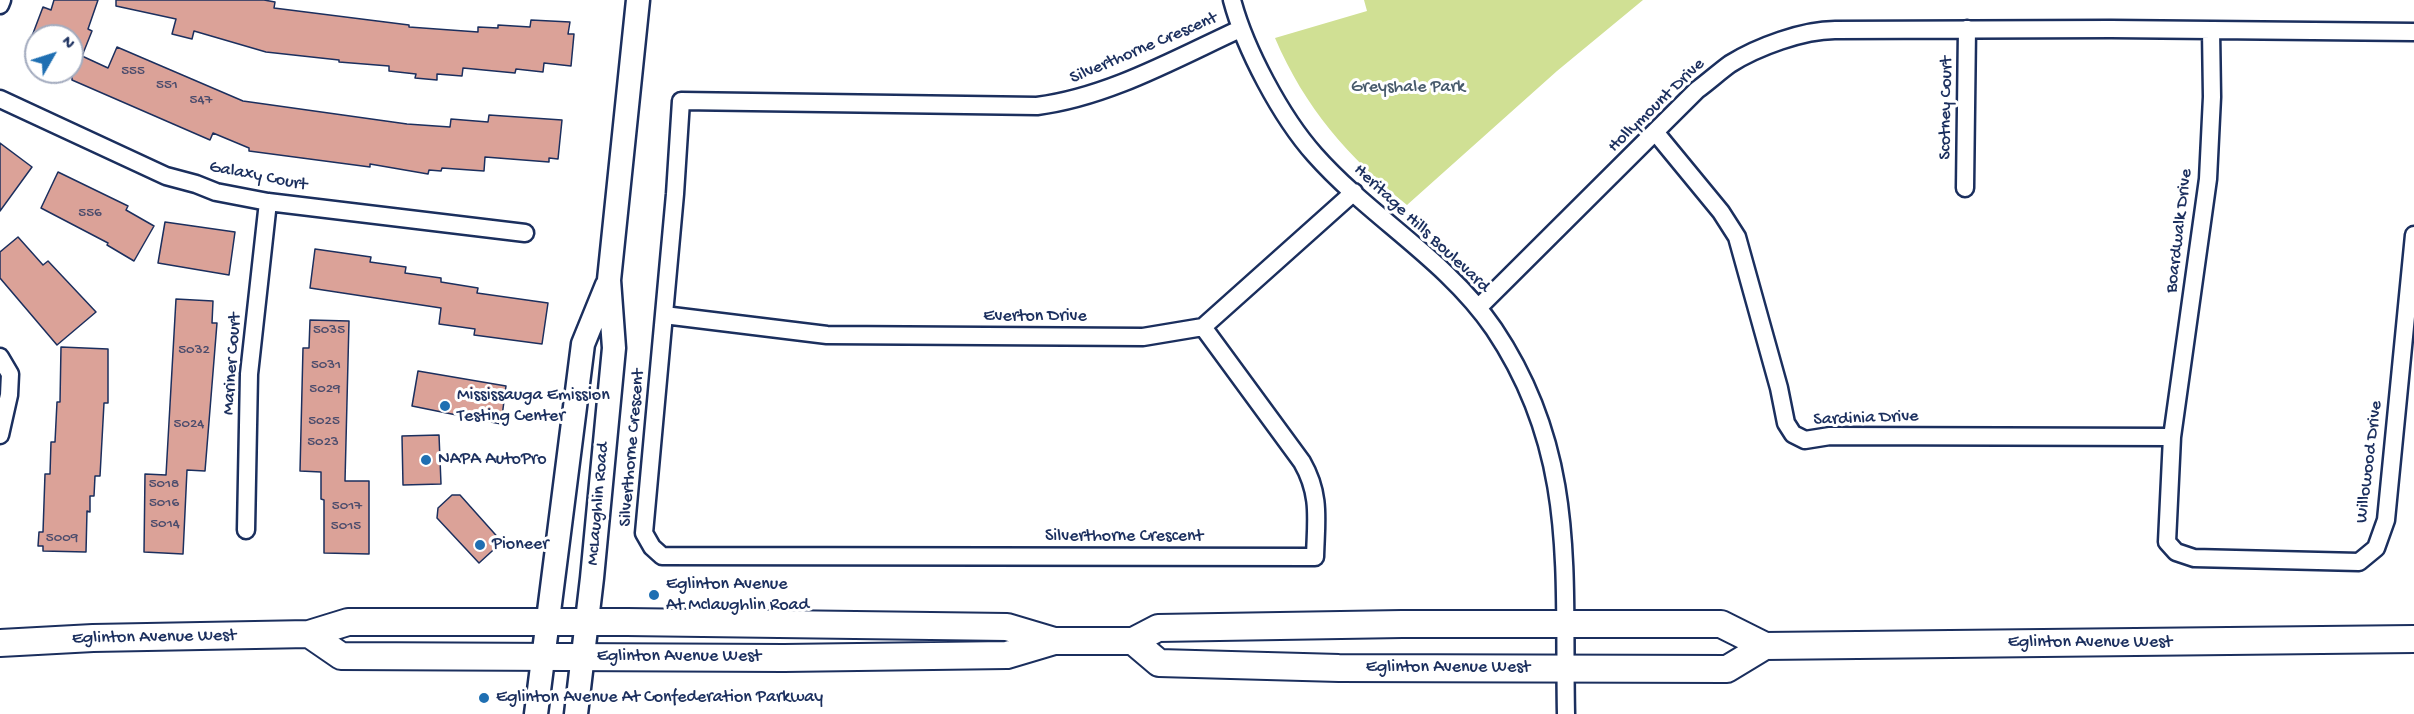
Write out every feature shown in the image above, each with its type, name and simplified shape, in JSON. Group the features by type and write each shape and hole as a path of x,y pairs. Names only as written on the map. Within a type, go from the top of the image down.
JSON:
{"main road":[{"name":"Eglinton Avenue West","path":"0,642 309,634 348,622 587,622 1007,627 1054,641 1133,641 1158,628 1402,624 1721,624 1765,646 2414,639"},
{"name":"Eglinton Avenue West","path":"309,634 340,656 784,658 1007,655 1054,641"},
{"name":"Eglinton Avenue West","path":"1133,641 1159,663 1340,668 1727,669 1765,646"}],"street":[{"path":"0,4 2,0"},
{"name":"McLaughlin Road","path":"576,714 614,348 609,280 638,0"},
{"name":"Heritage Hills Boulevard","path":"1232,0 1240,30 1281,108 1314,154 1433,261 1478,308 1494,328 1525,383 1550,451 1561,509 1566,572 1566,714"},
{"name":"Scotney Court","path":"1965,188 1967,29"},
{"name":"Silverthorne Crescent","path":"1203,327 1302,462 1311,478 1317,498 1315,557 662,556 652,547 644,533 643,519 664,315 681,101 1036,106 1068,102 1096,93 1240,30"},
{"name":"Hollymount Drive","path":"1478,308 1697,90 1731,63 1784,39 1822,30 2414,32"},
{"name":"Boardwalk Drive","path":"2172,437 2208,179 2212,97 2211,30"},
{"name":"Galaxy Court","path":"0,99 166,176 216,192 268,202 525,233"},
{"name":"Sardinia Drive","path":"1656,133 1721,212 1737,237 1779,388 1786,423 1793,434 1805,440 1830,436 2172,437"},
{"path":"1203,327 1354,192"},
{"name":"Mariner Court","path":"246,530 249,374 268,202"},
{"name":"Willowood Drive","path":"2172,437 2168,542 2176,552 2194,558 2359,562 2376,548 2386,520 2414,235"},
{"name":"McLaughlin Road","path":"537,714 583,344 609,280"},
{"name":"Everton Drive","path":"664,315 827,335 1143,337 1203,327"},
{"path":"0,357 10,374 9,395 0,435"}],"green space":[{"name":"Greyshale Park","path":"1364,0 1643,0 1557,71 1407,205 1347,150 1330,130 1300,87 1275,38 1367,11"}],"building":[{"path":"54,0 98,0 88,29 92,31 84,51 84,24 37,24 43,7 51,10"},
{"path":"116,0 264,0 275,2 274,8 409,25 409,27 478,32 478,27 498,28 498,25 530,27 531,20 570,22 568,34 574,34 571,66 544,63 543,72 516,69 515,73 463,68 462,76 437,74 437,80 415,78 416,74 389,71 389,66 266,52 194,31 192,39 172,34 176,19 116,6"},
{"path":"117,47 243,101 407,124 450,127 451,119 488,122 489,115 562,120 558,159 549,158 549,162 485,157 484,171 442,168 441,171 429,170 428,174 370,164 370,167 249,151 249,148 213,133 210,140 81,84 84,84 84,57 108,68"},
{"path":"0,143 32,167 0,211"},
{"path":"58,172 128,206 126,210 154,226 134,261 107,245 108,243 41,208"},
{"path":"165,222 235,232 229,275 158,263"},
{"path":"18,237 43,265 48,261 96,312 57,345 0,278 0,252"},
{"path":"315,249 371,257 370,262 406,267 405,273 441,278 441,282 478,288 477,293 548,303 542,344 474,335 475,329 439,324 441,308 310,288"},
{"path":"176,299 213,301 212,323 217,323 205,471 187,470 183,554 144,552 145,474 166,475"},
{"path":"310,320 349,321 345,481 369,481 369,554 324,553 324,500 321,499 321,472 300,471 303,348 309,348"},
{"path":"61,347 108,349 108,403 104,403 100,476 95,476 94,496 90,496 90,512 87,511 86,552 43,551 43,546 38,546 39,532 43,532 45,474 50,474 51,442 55,442 57,402 60,402"},
{"path":"418,371 506,386 501,424 412,406"},
{"path":"439,435 441,484 403,485 402,436"},
{"path":"452,495 460,495 502,542 479,563 437,518 438,508"}],"place":[{"name":"Mississauga Emission Testing Center","path":"445,406"},
{"name":"NAPA AutoPro","path":"426,460"},
{"name":"Pioneer","path":"480,545"},
{"name":"Eglinton Avenue At Mclaughlin Road","path":"654,595"},
{"name":"Eglinton Avenue At Confederation Parkway","path":"484,698"}]}
